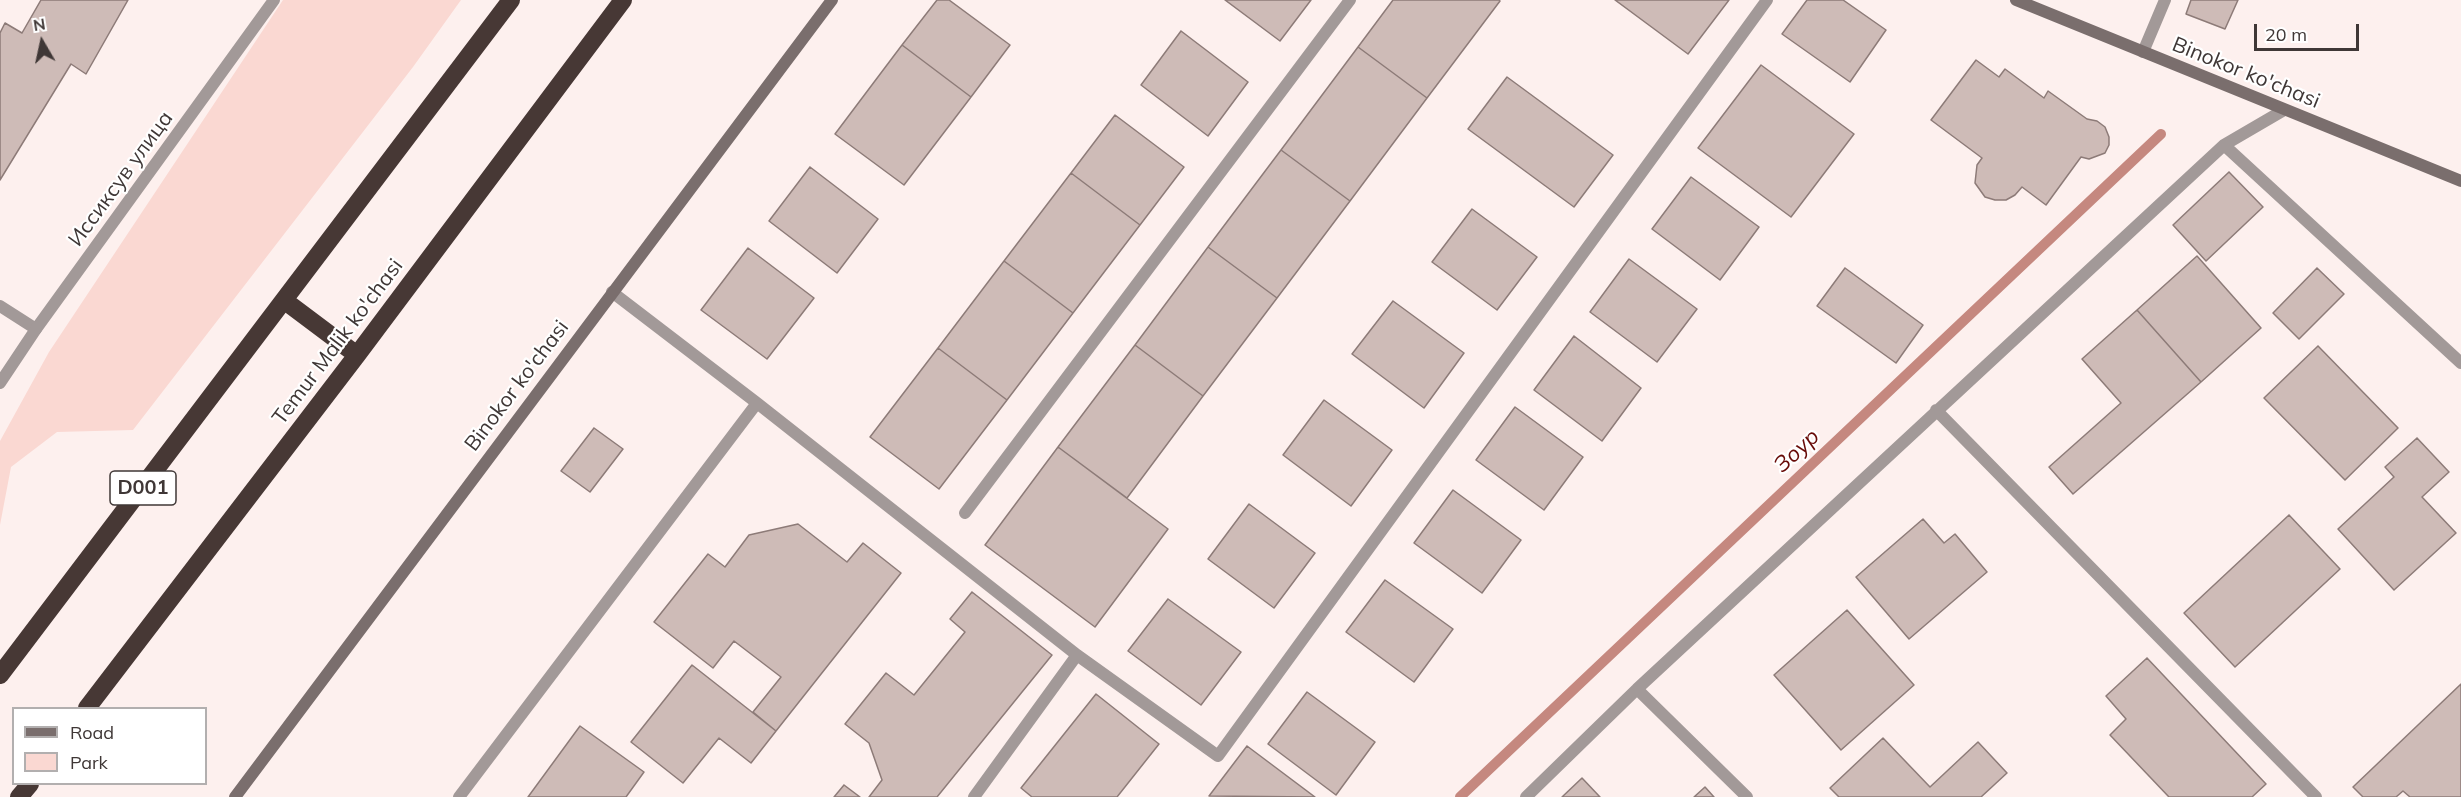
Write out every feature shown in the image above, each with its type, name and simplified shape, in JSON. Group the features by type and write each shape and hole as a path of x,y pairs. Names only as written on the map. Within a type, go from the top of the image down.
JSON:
{"highway":[{"name":"D001","path":"0,675 512,0"},
{"name":"Temur Malik ko'chasi","path":"88,707 357,355 623,0"},
{"path":"285,301 357,355"},
{"path":"19,797 28,785"}],"main road":[{"name":"Binokor ko'chasi","path":"235,797 832,0"},
{"name":"Binokor ko'chasi","path":"2016,0 2461,181"}],"street":[{"name":"Иссиксув улица","path":"0,383 36,329 274,0"},
{"path":"965,513 1350,0"},
{"path":"612,292 1077,655 1218,756 1767,0"},
{"path":"2143,52 2165,0"},
{"path":"1526,797 1637,689 2224,145 2284,110"},
{"path":"2224,145 2461,363"},
{"path":"0,306 36,329"},
{"path":"459,797 757,403"},
{"path":"1936,410 2316,797"},
{"path":"974,797 1077,655"},
{"path":"1637,689 1747,797"}],"green space":[{"path":"283,0 461,0 413,67 133,430 57,432 11,467 0,525 0,441 49,352"}],"building":[{"path":"41,0 128,0 86,74 71,64 0,180 0,33 5,23 22,33"},
{"path":"937,0 949,0 1010,45 971,97 902,45"},
{"path":"1225,0 1311,0 1280,41"},
{"path":"1393,0 1500,1 1427,98 1358,47"},
{"path":"1615,0 1729,0 1688,54"},
{"path":"1807,0 1843,0 1886,30 1850,82 1782,34"},
{"path":"2191,0 2238,0 2225,29 2186,14"},
{"path":"1181,31 1248,82 1208,136 1141,85"},
{"path":"902,45 971,97 904,185 835,134"},
{"path":"1358,47 1427,98 1350,201 1281,150"},
{"path":"1976,60 1999,77 2005,69 2044,98 2048,91 2087,119 2097,121 2105,127 2109,145 2105,153 2089,159 2081,157 2046,205 2022,187 2006,200 1985,197 1975,183 1977,165 1982,158 1931,120"},
{"path":"1761,65 1854,134 1791,217 1698,148"},
{"path":"1507,77 1613,155 1574,207 1468,129"},
{"path":"1115,115 1184,167 1140,225 1071,173"},
{"path":"1281,150 1350,201 1277,298 1208,247"},
{"path":"810,167 878,219 837,273 769,221"},
{"path":"2229,172 2263,207 2206,261 2173,225"},
{"path":"1071,173 1140,225 1073,313 1004,261"},
{"path":"1691,177 1759,227 1720,280 1652,229"},
{"path":"1472,209 1537,257 1497,310 1432,262"},
{"path":"1208,247 1277,298 1203,396 1135,345"},
{"path":"748,248 814,298 767,359 701,310"},
{"path":"2197,256 2261,328 2201,382 2137,310"},
{"path":"1629,259 1697,309 1657,362 1590,312"},
{"path":"1004,261 1073,313 1007,400 938,348"},
{"path":"1845,268 1923,325 1896,363 1817,306"},
{"path":"2317,268 2344,294 2299,339 2273,313"},
{"path":"1393,301 1464,353 1424,408 1352,354"},
{"path":"2137,310 2201,382 2073,494 2049,467 2121,403 2082,359"},
{"path":"1574,336 1641,388 1602,441 1534,390"},
{"path":"1135,345 1203,396 1127,498 1058,447"},
{"path":"2318,346 2398,428 2345,480 2264,398"},
{"path":"938,348 1007,400 939,489 870,437"},
{"path":"1324,400 1392,450 1351,506 1283,455"},
{"path":"1515,407 1583,457 1544,510 1476,460"},
{"path":"594,428 623,449 590,492 561,471"},
{"path":"2417,438 2449,472 2422,497 2456,533 2394,590 2338,529 2394,477 2385,467"},
{"path":"1058,447 1168,529 1095,627 985,545"},
{"path":"1453,490 1521,540 1482,593 1414,543"},
{"path":"1249,504 1315,553 1274,608 1208,559"},
{"path":"2289,515 2340,569 2235,667 2184,613"},
{"path":"1923,519 1944,543 1955,534 1987,572 1909,639 1856,577"},
{"path":"798,524 847,562 863,543 901,573 776,731 753,712 781,677 734,641 713,668 654,622 708,554 725,567 749,535"},
{"path":"1385,580 1453,629 1414,682 1346,632"},
{"path":"972,592 1052,655 937,797 869,797 882,780 869,743 845,724 886,673 914,695 965,632 950,619"},
{"path":"1168,599 1241,652 1201,705 1128,651"},
{"path":"1847,610 1914,685 1841,750 1774,675"},
{"path":"2147,658 2266,784 2252,797 2169,797 2110,735 2126,719 2106,696"},
{"path":"692,665 776,731 751,763 719,738 683,783 631,742"},
{"path":"2461,684 2461,797 2410,797 2403,791 2396,797 2363,797 2353,787"},
{"path":"1307,692 1375,742 1336,795 1268,744"},
{"path":"1096,694 1159,744 1117,797 1032,797 1021,788"},
{"path":"580,726 644,772 626,797 528,797"},
{"path":"1883,738 1930,787 1978,742 2007,773 1981,797 1839,797 1830,788"},
{"path":"1247,746 1315,797 1209,796"},
{"path":"1582,778 1600,797 1562,797"},
{"path":"844,785 860,797 834,797"},
{"path":"1705,787 1714,797 1694,797"}],"waterway":[{"name":"Зоур","path":"1460,797 2161,134"}]}
